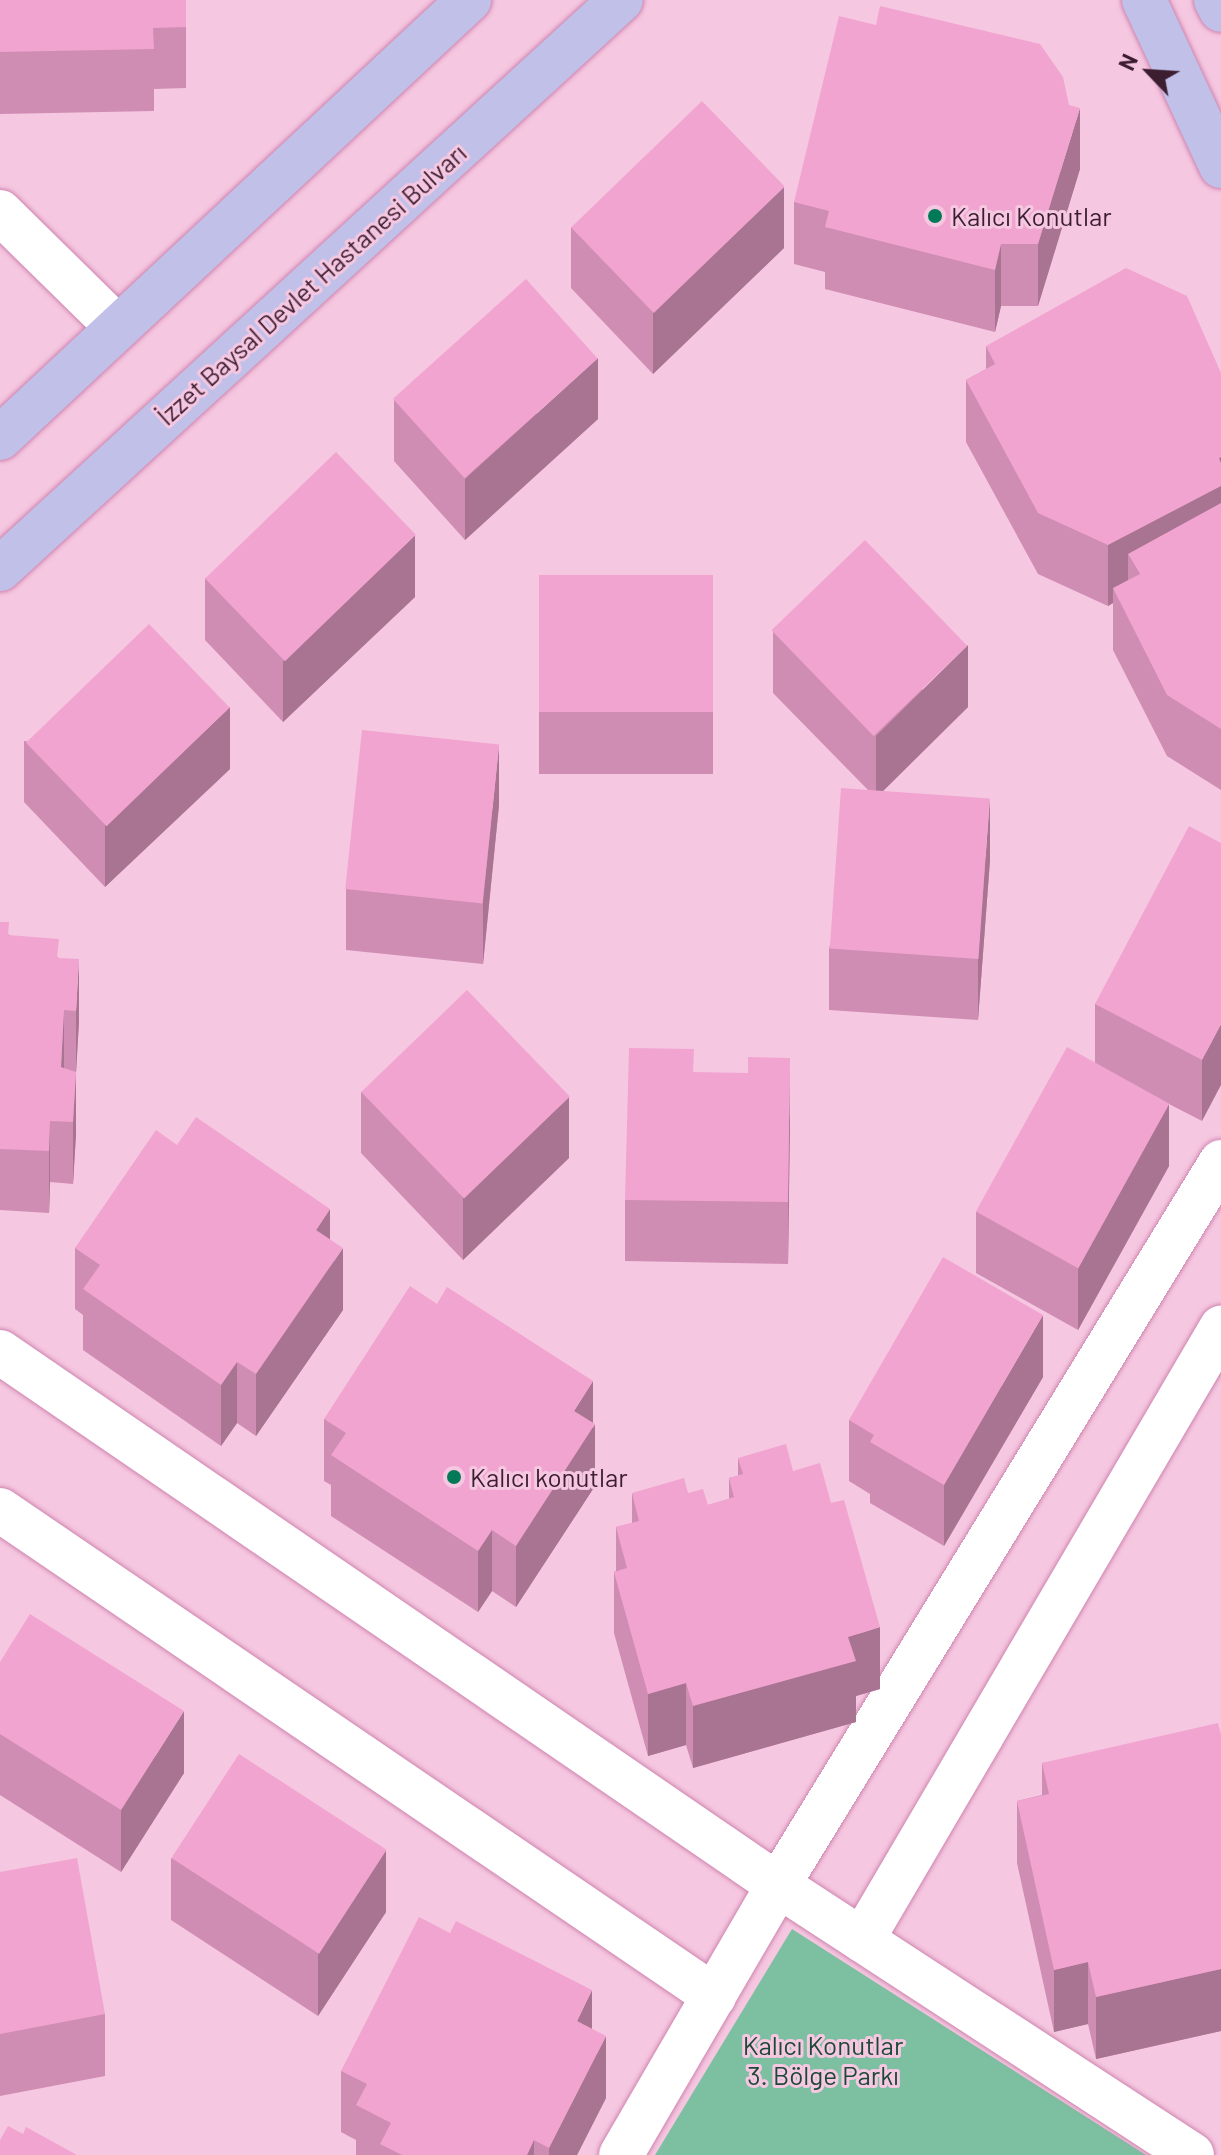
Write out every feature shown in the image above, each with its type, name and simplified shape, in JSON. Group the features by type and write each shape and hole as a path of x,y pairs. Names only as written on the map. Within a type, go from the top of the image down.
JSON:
{"main road":[{"path":"0,438 469,0"},
{"name":"İzzet Baysal Devlet Hastanesi Bulvarı","path":"0,569 621,0"},
{"path":"1144,0 1221,166"},
{"path":"1216,0 1221,10"}],"street":[{"path":"0,212 118,328"},
{"path":"621,2155 778,1885 1221,1162"},
{"path":"862,1940 1221,1328"},
{"path":"0,1352 778,1885 1192,2155"},
{"path":"0,1510 714,1996"}],"green space":[{"name":"Kalıcı Konutlar 3. Bölge Parkı","path":"792,1929 1146,2155 655,2155"}],"building":[{"path":"0,0 186,0 186,27 153,28 154,49 0,52"},
{"name":"Kalıcı Konutlar","path":"880,6 1040,44 1063,77 1069,105 1080,108 1038,244 1001,244 995,270 825,227 829,211 794,202 839,16 876,25"},
{"path":"702,101 785,187 654,313 571,227"},
{"path":"1126,268 1187,296 1221,373 1221,486 1108,545 1038,513 966,380 995,364 986,346"},
{"path":"526,279 598,359 465,478 393,399"},
{"path":"336,452 416,535 285,661 205,578"},
{"path":"1221,503 1221,729 1167,695 1113,588 1140,574 1128,554"},
{"path":"865,540 967,646 874,736 771,630"},
{"path":"539,575 713,575 713,712 539,712"},
{"path":"149,624 230,707 107,826 26,743"},
{"path":"362,730 499,744 483,904 345,889"},
{"path":"841,788 990,798 978,959 830,949"},
{"path":"1189,826 1221,843 1221,1024 1202,1060 1095,1004"},
{"path":"0,922 9,922 8,935 59,939 57,958 79,959 76,1011 64,1010 61,1067 76,1072 73,1122 50,1121 49,1151 0,1149"},
{"path":"467,990 570,1096 464,1199 361,1092"},
{"path":"1067,1047 1169,1104 1078,1268 976,1211"},
{"path":"629,1048 694,1049 693,1072 748,1073 748,1057 790,1058 788,1202 625,1200"},
{"path":"196,1117 330,1209 316,1230 343,1248 256,1374 237,1362 221,1385 83,1289 100,1265 75,1248 156,1130 177,1145"},
{"path":"943,1257 1043,1315 944,1485 870,1442 874,1435 849,1420"},
{"name":"Kalıcı konutlar","path":"410,1286 437,1304 447,1287 593,1381 574,1411 595,1424 516,1546 492,1530 478,1551 331,1455 346,1433 324,1419"},
{"name":"Kalıcı Konutlar","path":"786,1444 793,1471 820,1463 831,1503 844,1500 880,1627 848,1637 856,1661 693,1706 686,1683 648,1694 614,1572 627,1568 616,1527 639,1521 632,1493 684,1478 688,1493 703,1489 708,1505 734,1497 729,1478 743,1474 738,1458"},
{"path":"30,1614 184,1711 121,1810 0,1734 0,1662"},
{"path":"1218,1723 1221,1735 1221,1969 1096,1997 1088,1962 1054,1970 1017,1801 1049,1794 1042,1763"},
{"path":"239,1754 387,1850 319,1954 171,1858"},
{"path":"77,1858 105,2014 0,2034 0,1872"},
{"path":"419,1917 450,1933 456,1921 592,1990 577,2021 606,2036 549,2148 534,2140 527,2155 402,2155 380,2144 391,2123 356,2105 367,2084 341,2071"},
{"path":"8,2126 23,2134 26,2127 77,2155 0,2155 0,2140"}],"place":[{"name":"Kalıcı Konutlar","path":"935,216"},
{"name":"Kalıcı konutlar","path":"454,1477"}]}
